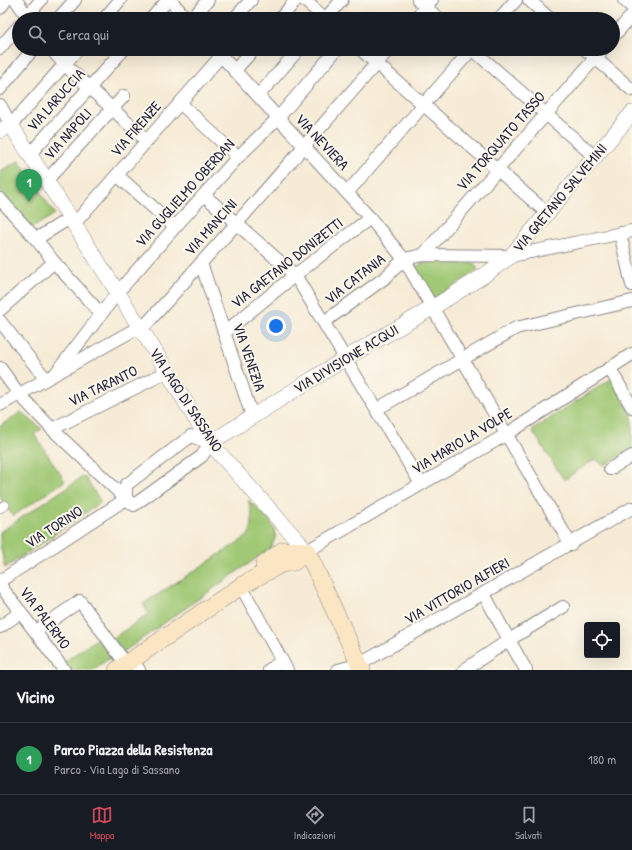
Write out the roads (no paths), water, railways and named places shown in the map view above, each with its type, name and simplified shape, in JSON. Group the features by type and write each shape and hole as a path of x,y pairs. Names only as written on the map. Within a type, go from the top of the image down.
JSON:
{"main road":[{"path":"241,586 244,580 284,550 307,551"},
{"path":"128,666 241,586 281,564 294,562 307,551"},
{"name":"VIA LAGO DI SASSANO","path":"307,551 361,667"}],"street":[{"path":"0,8 6,0"},
{"path":"16,0 23,12"},
{"path":"32,12 41,0"},
{"path":"64,12 74,0"},
{"path":"110,12 120,0"},
{"path":"157,12 169,0 180,12"},
{"path":"198,12 208,0"},
{"path":"240,12 251,0"},
{"path":"286,12 296,0"},
{"path":"304,0 318,12"},
{"path":"332,12 342,0"},
{"path":"505,12 516,0"},
{"path":"529,0 542,12"},
{"path":"624,0 632,7"},
{"path":"420,12 425,2 433,12"},
{"path":"620,29 632,15"},
{"path":"0,48 12,34"},
{"path":"0,89 27,56"},
{"path":"57,56 146,141"},
{"path":"4,128 71,56"},
{"name":"VIA LARUCCIA","path":"29,155 118,56"},
{"name":"VIA FIRENZE","path":"36,240 72,221 117,175 180,103 215,56"},
{"name":"VIA NEVIERA","path":"222,56 370,218 404,259 571,544"},
{"path":"235,70 248,56"},
{"path":"258,96 293,56"},
{"name":"VIA GUGLIELMO OBERDAN","path":"56,372 118,292 238,157 278,118 331,56"},
{"path":"368,56 547,213"},
{"name":"VIA MANCINI","path":"140,328 237,223 382,56"},
{"path":"347,193 466,56"},
{"path":"480,56 595,156"},
{"name":"VIA TORQUATO TASSO","path":"423,255 596,56"},
{"path":"602,56 632,90"},
{"name":"VIA NAPOLI","path":"46,181 124,96"},
{"path":"180,103 238,157"},
{"path":"0,105 4,128"},
{"name":"VIA GAETANO SALVEMINI","path":"483,276 511,256 632,113"},
{"name":"VIA LAGO DI SASSANO","path":"4,128 29,155 118,292 210,443 307,551"},
{"path":"117,175 175,227"},
{"path":"204,195 295,275 422,484"},
{"path":"0,198 54,262 101,314"},
{"name":"VIA GAETANO DONIZETTI","path":"224,333 295,275 370,218"},
{"path":"404,259 423,255 511,256 626,232 632,285"},
{"name":"VIA CATANIA","path":"324,322 386,277 404,259"},
{"path":"0,310 54,262"},
{"name":"VIA VENEZIA","path":"201,262 252,416"},
{"name":"VIA DIVISIONE ACQUI","path":"210,443 346,358 432,308 483,276"},
{"path":"377,409 516,328 632,301"},
{"path":"0,322 45,378"},
{"path":"0,404 56,372 140,328"},
{"name":"VIA MARIO LA VOLPE","path":"307,551 507,434 632,354"},
{"path":"0,368 18,394 126,499 134,505 202,456 210,443 191,436 126,485 126,499"},
{"path":"610,369 632,407"},
{"name":"VIA TARANTO","path":"52,428 167,372"},
{"path":"610,469 632,456"},
{"name":"VIA TORINO","path":"0,581 126,499"},
{"name":"VIA VITTORIO ALFIERI","path":"338,670 361,667 632,508"},
{"path":"282,523 284,550"},
{"name":"VIA PALERMO","path":"0,585 64,670"},
{"path":"241,586 284,666 269,670"},
{"path":"484,594 526,670"},
{"path":"36,632 80,600 128,666"},
{"path":"464,670 563,607"},
{"path":"0,627 21,612"}],"place":[{"name":"Parco Piazza della Resistenza","path":"29,202"}]}
